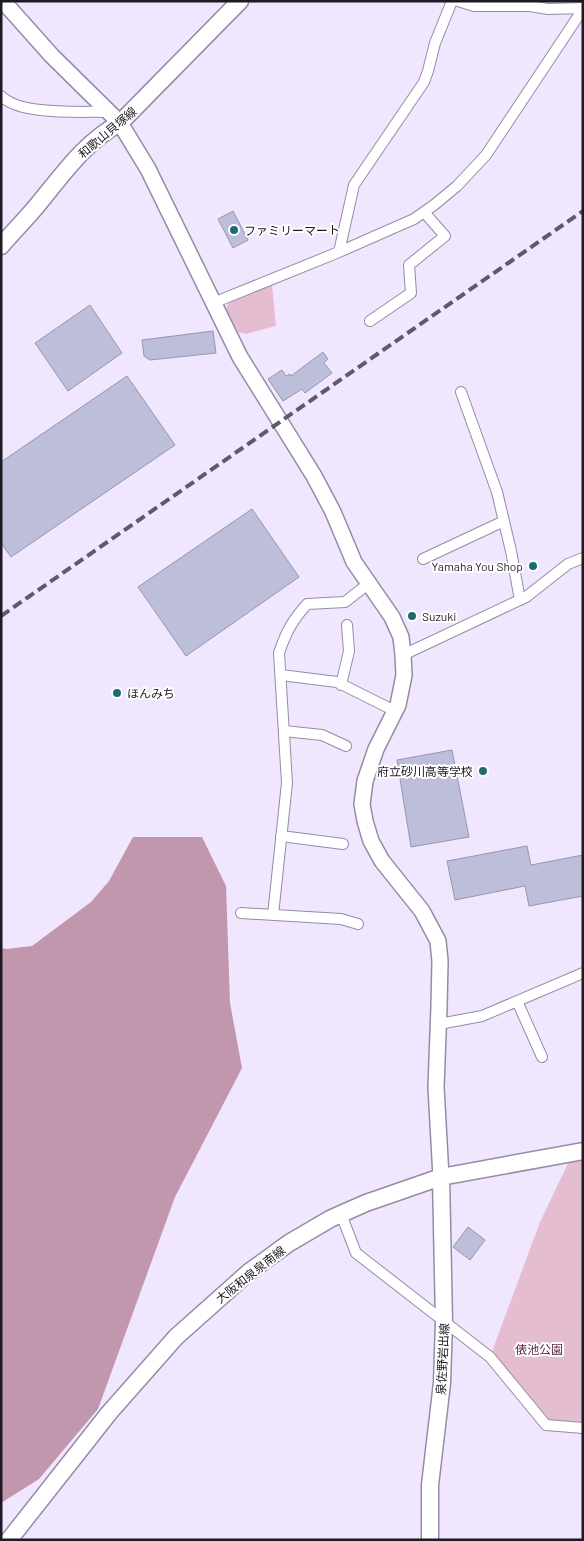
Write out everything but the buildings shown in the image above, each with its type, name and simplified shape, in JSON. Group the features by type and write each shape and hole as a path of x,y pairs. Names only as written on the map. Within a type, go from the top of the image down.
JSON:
{"main road":[{"name":"和歌山貝塚線","path":"1,246 69,165 106,131 114,118 240,1"},
{"name":"大阪和泉泉南線","path":"9,1540 109,1413 176,1337 249,1272 289,1244 341,1214 366,1203 441,1177 583,1151"},
{"name":"泉佐野岩出線","path":"430,1540 430,1485 442,1383 444,1322 441,1177"}],"street":[{"path":"2,1 52,56 114,118 148,169 240,357 314,476 333,512 354,562 392,617 401,637 404,675 398,705 376,749 366,781 362,804 365,821 372,841 382,861 422,911 438,941 440,961 436,1087 441,1177"},
{"path":"339,252 354,185 424,82 435,43 452,1"},
{"path":"458,1 474,6 530,6 548,9 583,8"},
{"path":"213,303 339,252 414,219 457,186 486,155 583,8"},
{"path":"1,96 7,101 36,110 114,118"},
{"path":"370,321 411,293 409,265 446,236 424,212"},
{"path":"461,392 498,492 520,600"},
{"path":"423,559 504,520"},
{"path":"403,655 526,597 568,564 583,558"},
{"path":"273,914 287,783 279,653 286,633 307,604 345,602 368,584"},
{"path":"341,685 349,651 347,625"},
{"path":"281,675 337,682 395,710"},
{"path":"284,731 322,735 346,746"},
{"path":"281,836 343,844"},
{"path":"241,913 341,919 358,924"},
{"path":"439,1024 482,1016 583,973"},
{"path":"517,1001 542,1057"},
{"path":"341,1214 356,1253 490,1357 546,1425 583,1428"}],"green space":[{"path":"272,285 276,326 246,334 238,332 226,309 229,302"},
{"name":"俵池公園","path":"583,1151 583,1428 546,1425 490,1357 540,1222 573,1153"}],"shaded area":[{"path":"133,837 202,837 226,886 230,1003 242,1068 175,1197 98,1409 39,1479 1,1503 1,948 32,946 91,902 109,881"}],"railway":[{"path":"1,616 583,211"}],"place":[{"name":"ファミリーマート","path":"234,230"},
{"name":"Yamaha You Shop","path":"533,566"},
{"name":"Suzuki","path":"412,616"},
{"name":"ほんみち","path":"117,693"},
{"name":"府立砂川高等学校","path":"483,771"}]}
